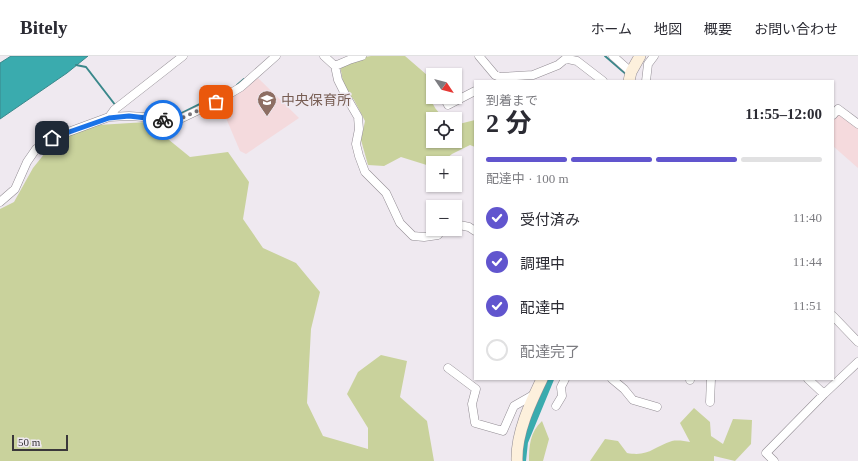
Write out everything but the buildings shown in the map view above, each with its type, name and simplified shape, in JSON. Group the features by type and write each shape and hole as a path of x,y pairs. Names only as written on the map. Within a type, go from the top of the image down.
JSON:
{"main road":[{"path":"630,77 640,56"},
{"path":"517,461 519,438 542,380"}],"street":[{"path":"109,118 114,110 183,56"},
{"path":"0,202 15,189 27,162 36,149 52,138 109,118 129,116 158,118 169,122 180,119 216,102 241,87 276,56"},
{"path":"324,56 335,66 338,80 358,117 359,129 356,144 365,172 386,193 400,223 413,236 431,236"},
{"path":"335,66 362,56"},
{"path":"479,56 497,79 533,75 558,65 564,60 568,59 577,61 602,80"},
{"path":"612,56 630,77"},
{"path":"646,80 648,64 654,56"},
{"path":"462,98 474,92"},
{"path":"834,114 838,109 858,124"},
{"path":"462,226 469,227 474,230"},
{"path":"834,317 858,342"},
{"path":"774,461 766,453 858,362"},
{"path":"448,368 476,389 472,404 475,423 503,431 514,406 535,394"},
{"path":"556,406 562,396 564,380"},
{"path":"613,380 624,389 633,400 657,407"},
{"path":"710,402 711,380"},
{"path":"809,380 824,394"}],"shaded area":[{"path":"258,78 299,118 246,154 240,151 220,104"},
{"path":"838,113 858,126 858,168 834,147 834,119"}],"green space":[{"path":"371,56 405,56 426,74 426,104 433,104 438,112 426,112 426,148 462,148 462,123 474,120 474,147 470,145 450,156 426,156 426,165 401,157 384,166 368,165 361,140 365,121 354,100 344,88 340,65 353,59"},
{"path":"147,122 190,157 228,152 249,182 243,219 263,248 296,263 320,292 311,329 307,403 323,436 368,449 368,428 347,394 358,372 381,355 407,361 400,397 427,421 434,461 0,461 0,209 14,202 33,168 57,138 98,125"},
{"path":"694,408 710,422 711,436 723,444 733,419 752,420 751,444 735,461 714,456 714,461 590,461 605,439 618,441 627,453 634,454 646,453 672,441 690,442 680,423"},
{"path":"542,421 549,439 543,461 529,461 530,445 533,435 538,425"}],"water":[{"path":"11,56 88,56 67,73 0,119 0,63"}],"waterway":[{"path":"605,56 627,75"},
{"path":"76,65 86,67 116,106"},
{"path":"237,85 244,79"},
{"path":"151,114 174,117 228,90"},
{"path":"522,461 524,442 550,380"}],"way so far":[{"path":"163,120 169,122 180,119 216,102"}],"place":[{"name":"中央保育所","path":"267,117"}],"route":[{"path":"52,138 87,124 109,118 129,116 158,118 163,120"}]}
